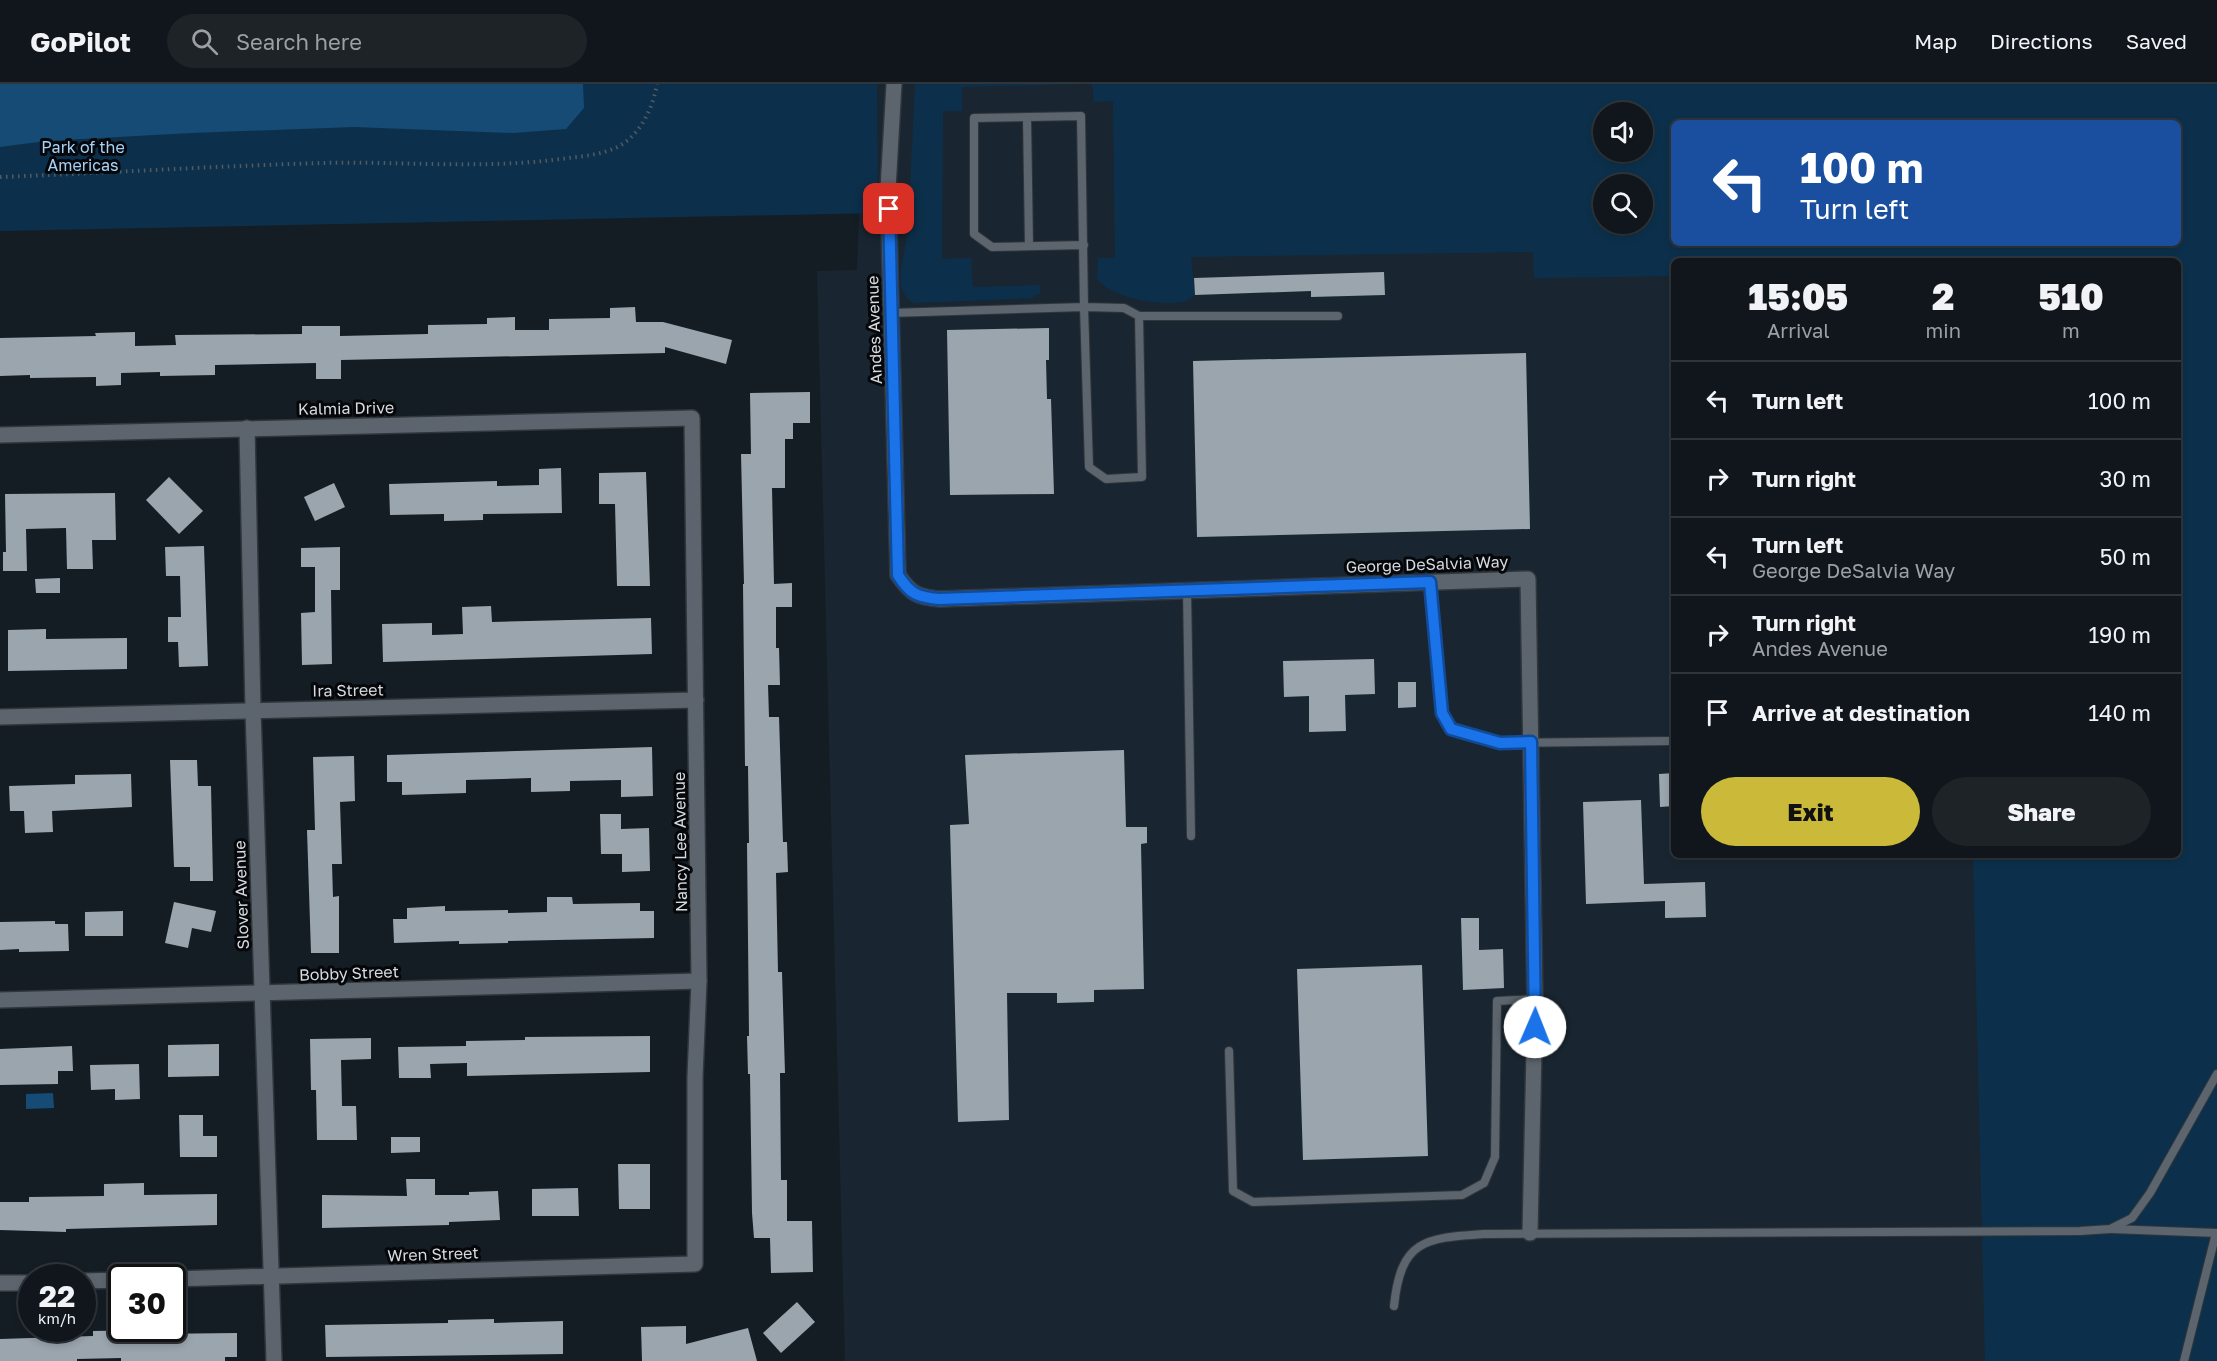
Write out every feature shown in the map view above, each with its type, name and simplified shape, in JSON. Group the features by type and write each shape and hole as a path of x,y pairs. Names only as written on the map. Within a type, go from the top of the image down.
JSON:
{"street":[{"name":"Andes Avenue","path":"894,84 888,189 898,575"},
{"name":"Kalmia Drive","path":"0,435 692,418"},
{"name":"Nancy Lee Avenue","path":"692,418 699,981 695,1077 695,1264"},
{"name":"Slover Avenue","path":"247,428 252,710 274,1361"},
{"name":"George DeSalvia Way","path":"898,575 907,588 920,597 939,599 1527,579 1535,999 1530,1233"},
{"name":"Ira Street","path":"0,717 696,700"},
{"name":"Bobby Street","path":"0,1000 699,981"},
{"name":"Wren Street","path":"186,1279 695,1264"},
{"path":"0,1283 18,1282"}],"lane":[{"path":"1083,245 992,247 974,234 974,118 1081,116 1089,467 1106,479 1142,477 1138,316"},
{"path":"1027,117 1029,246"},
{"path":"891,313 1084,307 1124,308 1138,316 1338,316"},
{"path":"1430,582 1442,713 1451,729 1500,743 1670,741"},
{"path":"1187,589 1191,836"},
{"path":"1229,1051 1233,1191 1253,1202 1462,1195 1484,1183 1495,1156 1497,1001 1535,999"},
{"path":"2110,1229 2132,1218 2150,1194 2217,1074"},
{"path":"1394,1306 1397,1280 1411,1252 1424,1242 1446,1236 1530,1233 2110,1229 2216,1233 2184,1361"}],"path":[{"path":"0,177 321,163 392,162 477,166 535,163 585,156 620,146 634,135 646,118 657,84"}],"shaded area":[{"path":"0,84 583,84 584,108 566,129 513,133 354,127 46,141 0,147"},
{"path":"864,84 2217,84 2217,1361 845,1361 817,271 857,270"},
{"path":"53,1093 54,1108 26,1109 26,1094"}],"green space":[{"name":"Park of the Americas","path":"0,84 877,84 878,213 0,231"},
{"path":"915,84 1083,84 962,87 962,111 943,111 942,259 971,258 973,287 1040,285 1040,294 1034,295 1033,298 913,303 906,297 901,287 901,269 908,232"},
{"path":"1092,84 2217,84 2217,1361 1985,1361 1973,858 2181,858 2181,258 1671,258 1671,276 1534,278 1533,252 1191,257 1195,295 1182,302 1161,303 1124,296 1104,286 1097,279 1098,258 1115,258 1113,101 1094,102"}],"building":[{"path":"1384,272 1385,295 1311,297 1311,291 1195,295 1194,278"},
{"path":"635,307 636,322 663,322 732,340 726,364 665,347 665,353 341,360 341,379 316,379 316,363 215,365 215,375 160,376 160,372 121,373 121,385 96,386 96,377 0,376 0,338 96,336 95,333 135,332 135,346 176,345 175,335 302,334 302,326 340,326 340,336 428,334 428,325 487,324 487,318 515,317 515,330 549,330 549,319 610,318 610,308"},
{"path":"1049,328 1049,360 1046,360 1047,399 1051,399 1054,494 950,495 947,330"},
{"path":"1526,353 1530,529 1197,537 1193,361"},
{"path":"810,392 810,423 793,423 793,439 785,439 785,488 772,488 774,584 792,583 792,607 776,607 776,648 779,648 780,685 768,685 769,717 779,717 783,842 787,842 788,872 776,873 778,972 782,972 785,1073 780,1073 781,1180 787,1180 787,1221 812,1221 813,1272 771,1273 770,1238 754,1238 752,1213 750,1074 748,1074 747,1036 749,1036 748,766 745,766 741,454 751,454 750,393"},
{"path":"561,468 562,513 483,514 483,520 444,521 444,514 390,515 389,484 497,481 497,486 539,485 539,469"},
{"path":"646,472 650,586 617,586 615,504 599,504 599,473"},
{"path":"169,477 203,511 179,534 146,500"},
{"path":"334,483 345,507 315,521 304,497"},
{"path":"115,493 116,540 92,540 93,569 67,569 66,528 26,529 27,571 3,571 3,552 6,552 5,494"},
{"path":"204,546 208,666 179,667 178,642 168,642 168,617 181,617 180,576 166,576 165,547"},
{"path":"340,547 340,590 331,590 332,664 302,665 301,613 315,612 315,567 301,567 301,548"},
{"path":"60,578 60,593 36,593 35,579"},
{"path":"491,606 492,622 651,618 652,654 383,662 382,624 432,623 432,635 463,634 462,607"},
{"path":"46,629 46,639 127,638 127,669 8,671 8,630"},
{"path":"1374,659 1375,694 1345,695 1346,731 1309,732 1309,696 1284,697 1283,661"},
{"path":"1398,682 1416,682 1416,707 1398,708"},
{"path":"652,747 653,796 621,797 621,780 570,781 570,791 531,792 531,778 466,780 466,793 402,795 402,782 387,782 387,755"},
{"path":"1124,750 1126,827 1147,827 1147,843 1141,844 1144,989 1094,990 1094,1002 1057,1003 1057,993 1007,993 1009,1120 958,1122 950,825 969,824 965,755"},
{"path":"354,756 355,801 340,802 342,864 332,864 333,897 339,896 339,953 311,953 307,830 315,830 313,757"},
{"path":"170,760 197,760 198,786 211,786 213,881 190,881 190,867 174,867"},
{"path":"1671,773 1671,806 1660,807 1659,774"},
{"path":"131,774 132,807 52,811 53,832 25,833 24,811 10,811 9,786 75,784 75,775"},
{"path":"1641,800 1644,884 1705,882 1706,917 1665,918 1665,901 1586,904 1583,802"},
{"path":"600,814 621,814 621,829 649,828 650,871 622,872 622,854 601,854"},
{"path":"547,897 572,897 573,904 640,903 640,911 654,911 654,938 459,944 459,941 394,943 393,919 407,919 407,908 445,906 445,911 547,912"},
{"path":"174,902 216,911 211,932 192,928 188,948 165,943"},
{"path":"123,911 123,936 85,936 85,912"},
{"path":"1461,918 1479,918 1479,950 1503,949 1504,988 1463,990"},
{"path":"55,921 55,924 68,924 69,951 0,950 0,922"},
{"path":"1422,965 1428,1156 1303,1160 1297,969"},
{"path":"650,1036 650,1072 467,1076 467,1063 430,1064 431,1078 399,1078 398,1047 466,1046 466,1041 525,1040 525,1037"},
{"path":"371,1038 371,1059 341,1060 342,1106 356,1106 357,1140 317,1140 316,1090 311,1090 310,1039"},
{"path":"219,1044 219,1076 168,1077 168,1045"},
{"path":"72,1046 73,1071 58,1071 58,1084 0,1085 0,1049"},
{"path":"139,1064 140,1099 115,1100 115,1089 91,1090 90,1065"},
{"path":"179,1115 203,1115 203,1136 217,1136 217,1157 180,1157"},
{"path":"391,1137 420,1137 420,1152 391,1153"},
{"path":"618,1164 650,1164 650,1209 619,1209"},
{"path":"406,1179 435,1179 435,1195 469,1195 469,1192 498,1191 500,1220 449,1222 449,1225 322,1228 322,1195 407,1196"},
{"path":"144,1183 144,1195 217,1194 217,1225 66,1229 66,1232 0,1230 0,1202 29,1202 29,1197 104,1196 104,1184"},
{"path":"578,1188 579,1216 532,1216 532,1189"},
{"path":"797,1302 815,1322 781,1353 763,1333"},
{"path":"494,1319 494,1323 563,1321 563,1354 326,1357 325,1325 448,1323 448,1320"},
{"path":"686,1326 686,1344 748,1328 757,1361 642,1361 641,1327"},
{"path":"96,1331 108,1331 108,1342 186,1342 186,1334 237,1333 237,1357 225,1357 225,1361 121,1361 121,1358 77,1359 77,1361 0,1361 0,1339 18,1338 18,1342 96,1342"}],"route":[{"path":"889,209 898,575 907,588 920,597 939,599 1430,582 1442,713 1451,729 1500,743 1531,742 1535,1027"}]}
